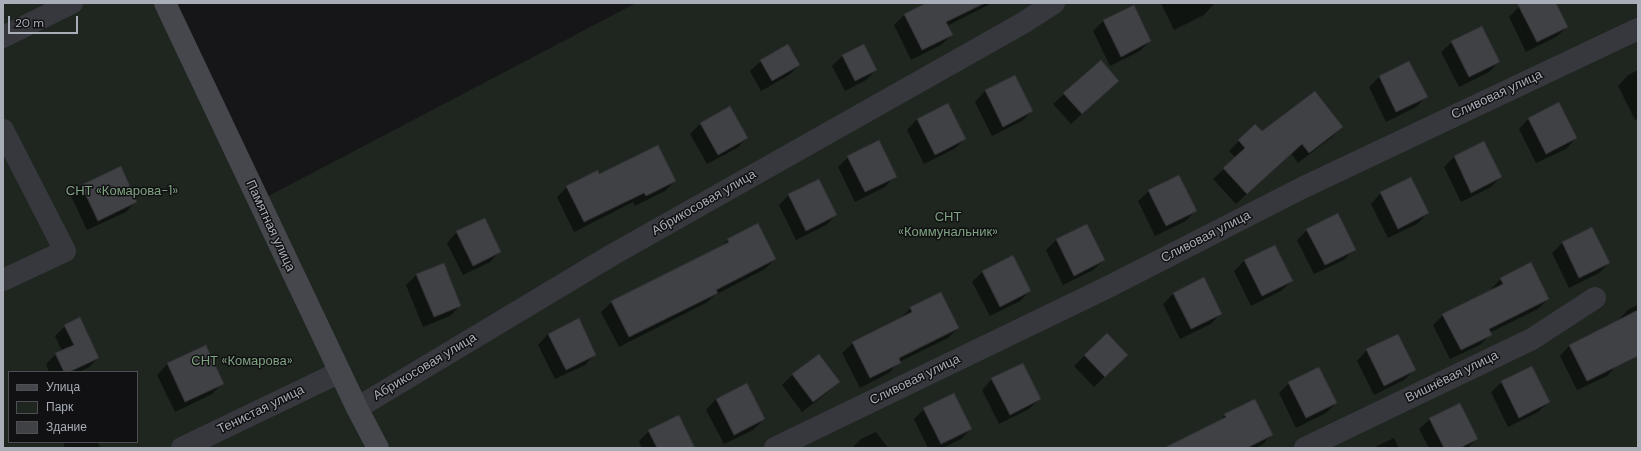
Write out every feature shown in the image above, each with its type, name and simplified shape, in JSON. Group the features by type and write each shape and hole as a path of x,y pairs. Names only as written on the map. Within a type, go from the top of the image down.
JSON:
{"street":[{"path":"3,37 72,3"},
{"name":"Памятная улица","path":"165,3 357,408 378,448"},
{"name":"Абрикосовая улица","path":"357,408 612,255 1023,23 1054,3"},
{"name":"Сливовая улица","path":"775,448 1106,288 1302,188 1638,29"},
{"path":"3,130 65,251 3,280"},
{"name":"Вишнёвая улица","path":"1305,448 1532,339 1595,298"},
{"name":"Тенистая улица","path":"182,448 340,372"}],"green space":[{"name":"СНТ «Коммунальник»","path":"3,3 165,3 259,201 636,3 1638,3 1638,448 3,448"}],"building":[{"path":"926,3 985,3 946,22 953,35 922,50 904,14"},
{"path":"1517,3 1556,3 1568,27 1537,42"},
{"path":"1134,5 1151,41 1121,57 1103,20"},
{"path":"1482,26 1500,62 1469,77 1451,41"},
{"path":"788,44 800,65 772,81 760,60"},
{"path":"864,44 877,70 855,81 842,55"},
{"path":"1101,60 1119,81 1082,114 1063,93"},
{"path":"1409,61 1428,97 1396,112 1379,76"},
{"path":"1015,75 1033,111 1003,127 985,90"},
{"path":"1315,91 1343,127 1309,153 1302,144 1247,194 1223,168 1245,148 1238,140 1255,124 1262,131"},
{"path":"1559,102 1577,138 1546,154 1528,118"},
{"path":"948,103 966,139 935,155 917,119"},
{"path":"730,106 748,138 718,155 700,123"},
{"path":"879,140 897,177 865,192 847,156"},
{"path":"1484,141 1502,177 1471,193 1454,156"},
{"path":"658,145 676,181 646,196 644,193 584,222 566,186 598,170 599,174"},
{"path":"121,166 137,202 98,221 81,185"},
{"path":"1179,175 1197,211 1166,226 1148,190"},
{"path":"1411,177 1429,213 1398,229 1380,192"},
{"path":"819,179 837,215 806,231 788,194"},
{"path":"1338,213 1356,250 1325,265 1306,229"},
{"path":"485,218 501,252 473,266 456,231"},
{"path":"758,223 776,259 716,290 718,293 629,337 611,301 729,242 727,239"},
{"path":"1087,224 1105,260 1074,276 1056,239"},
{"path":"1592,227 1610,263 1579,278 1562,242"},
{"path":"1275,245 1293,281 1262,296 1244,260"},
{"path":"1013,255 1031,291 1000,307 982,271"},
{"path":"1531,262 1549,299 1489,329 1492,335 1461,350 1442,314 1503,284 1500,278"},
{"path":"444,263 461,306 434,317 416,274"},
{"path":"1204,277 1222,314 1191,329 1173,293"},
{"path":"941,292 959,328 899,358 901,363 870,378 852,342 912,312 910,307"},
{"path":"1638,310 1638,356 1587,381 1569,345"},
{"path":"80,317 99,358 71,371 64,371 55,353 74,345 64,325"},
{"path":"579,318 596,355 566,370 548,334"},
{"path":"1107,333 1128,355 1105,377 1084,355"},
{"path":"1398,334 1416,370 1384,386 1366,349"},
{"path":"206,345 224,384 185,402 167,363"},
{"path":"819,354 840,382 813,402 792,374"},
{"path":"1023,363 1041,399 1010,415 991,378"},
{"path":"1532,366 1550,402 1519,418 1501,381"},
{"path":"1319,367 1337,403 1306,418 1288,382"},
{"path":"747,383 765,419 734,435 716,399"},
{"path":"954,393 972,429 941,444 923,408"},
{"path":"1255,399 1273,435 1247,448 1164,448 1226,417 1224,414"},
{"path":"1460,403 1478,439 1460,448 1444,448 1429,418"},
{"path":"679,415 695,448 657,448 648,430"}],"park label":[{"name":"СНТ «Комарова-1»","path":"122,192"},
{"name":"СНТ «Комарова»","path":"242,362"}]}
